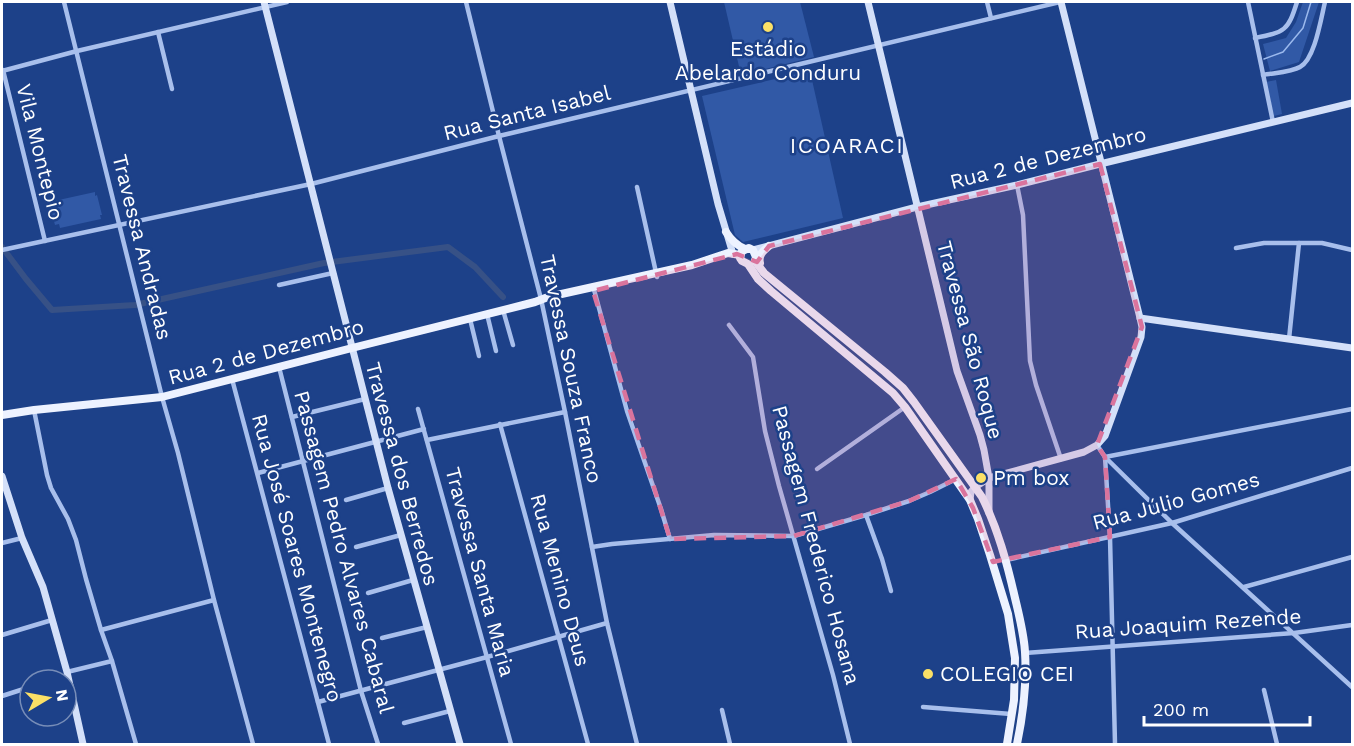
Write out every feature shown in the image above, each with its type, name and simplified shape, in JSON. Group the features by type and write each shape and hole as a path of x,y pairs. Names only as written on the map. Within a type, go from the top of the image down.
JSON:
{"main road":[{"path":"726,232 743,252 756,257 751,263"},
{"path":"764,273 759,257 769,246"},
{"path":"743,252 742,261 751,263 764,273 903,388 975,487 989,513 1006,560 1021,626 1025,653 1023,705 1017,744"},
{"name":"Rua 2 de Dezembro","path":"2,415 162,397 539,301 656,275 728,253 743,252"},
{"path":"751,263 758,279 884,385 905,407 970,500 993,562 1006,606 1015,658 1015,681 1007,744"},
{"path":"993,562 1006,560"},
{"path":"1010,628 1021,626"}],"street":[{"name":"Travessa Andradas","path":"64,2 162,397 253,744"},
{"path":"2,71 265,4 287,2"},
{"name":"Travessa Souza Franco","path":"466,2 565,412 607,623 637,744"},
{"path":"670,2 726,232 743,252"},
{"name":"Travessa São Roque","path":"868,2 957,371 980,435 989,478 989,513"},
{"path":"987,2 991,18"},
{"path":"970,500 971,492 975,487 989,478 1084,452 1097,445 1105,436 1138,345 1142,327 1060,2"},
{"name":"Rua Santa Isabel","path":"2,250 310,184 878,44 1060,2"},
{"path":"1248,2 1273,122"},
{"path":"1256,38 1282,31 1291,21 1297,2"},
{"path":"1263,75 1299,69 1307,62 1325,2"},
{"name":"Travessa dos Berredos","path":"265,4 388,488 460,744"},
{"path":"158,32 172,89"},
{"name":"Vila Montepio","path":"2,71 45,241"},
{"name":"Rua 2 de Dezembro","path":"743,252 917,207 1017,185 1353,103"},
{"path":"1017,185 1023,215 1030,361 1061,459"},
{"path":"637,187 656,275"},
{"path":"1236,248 1264,243 1322,243 1353,250"},
{"path":"1288,340 1299,243"},
{"path":"279,285 333,272"},
{"path":"593,288 627,411 662,509 670,539"},
{"path":"504,310 513,345"},
{"path":"487,314 496,351"},
{"path":"1140,318 1353,348"},
{"path":"470,319 479,356"},
{"name":"Passagem Frederico Hosana","path":"729,325 753,357 765,431 850,744"},
{"name":"Passagem Pedro Alvares Cabaral","path":"279,367 362,691 378,744"},
{"name":"Rua José Soares Montenegro","path":"232,380 329,744"},
{"path":"292,417 365,399"},
{"path":"817,470 905,407"},
{"name":"Travessa Santa Maria","path":"418,409 511,744"},
{"path":"1105,457 1353,409"},
{"path":"34,410 49,482 76,540 136,744"},
{"path":"427,440 565,412"},
{"name":"Rua Menino Deus","path":"500,424 588,744"},
{"path":"258,473 424,429"},
{"path":"1097,445 1105,457 1172,523 1353,687"},
{"path":"1105,457 1110,537 1115,744"},
{"name":"Rua Júlio Gomes","path":"1006,560 1172,523 1353,468"},
{"path":"2,476 21,538 42,587 66,668"},
{"path":"592,547 612,543 714,535 794,536 866,515 930,492 956,479"},
{"path":"346,500 388,488"},
{"path":"866,515 891,591"},
{"path":"356,547 401,535"},
{"path":"2,543 21,538"},
{"path":"1244,587 1353,556"},
{"path":"368,592 413,580"},
{"path":"101,630 214,600"},
{"path":"2,635 52,620"},
{"path":"318,702 607,623"},
{"name":"Rua Joaquim Rezende","path":"1025,653 1294,633 1353,625"},
{"path":"382,638 427,627"},
{"path":"78,672 112,661"},
{"path":"1264,690 1277,744"},
{"path":"2,696 18,691"},
{"path":"923,707 1011,714"},
{"path":"404,723 450,711"},
{"path":"722,711 730,744"},
{"path":"78,721 83,744"}],"highlighted area":[{"path":"1100,164 1142,327 1097,445 1105,457 1110,537 993,562 973,508 956,479 909,501 794,536 670,539 593,291 737,254 757,262 769,246"}],"shaded area":[{"name":"Estádio Abelardo Conduru","path":"724,2 800,2 814,57 741,75"},
{"path":"1303,2 1319,2 1299,62 1270,71 1263,44 1286,38 1296,22"},
{"path":"810,71 843,218 743,242 735,235 702,96"},
{"path":"1276,80 1282,114 1274,116 1266,82"},
{"path":"95,192 102,215 100,215 101,219 60,228 59,224 55,225 50,206 55,205 54,201"}],"waterway":[{"path":"1264,59 1283,52 1303,28 1311,2"},
{"path":"2,247 52,310 135,305 324,263 448,247 475,267 503,297"}],"place":[{"name":"Estádio Abelardo Conduru","path":"768,27"},
{"name":"Pm box","path":"981,478"},
{"name":"COLEGIO CEI","path":"928,674"}],"district":[{"name":"ICOARACI","path":"847,145"}]}
